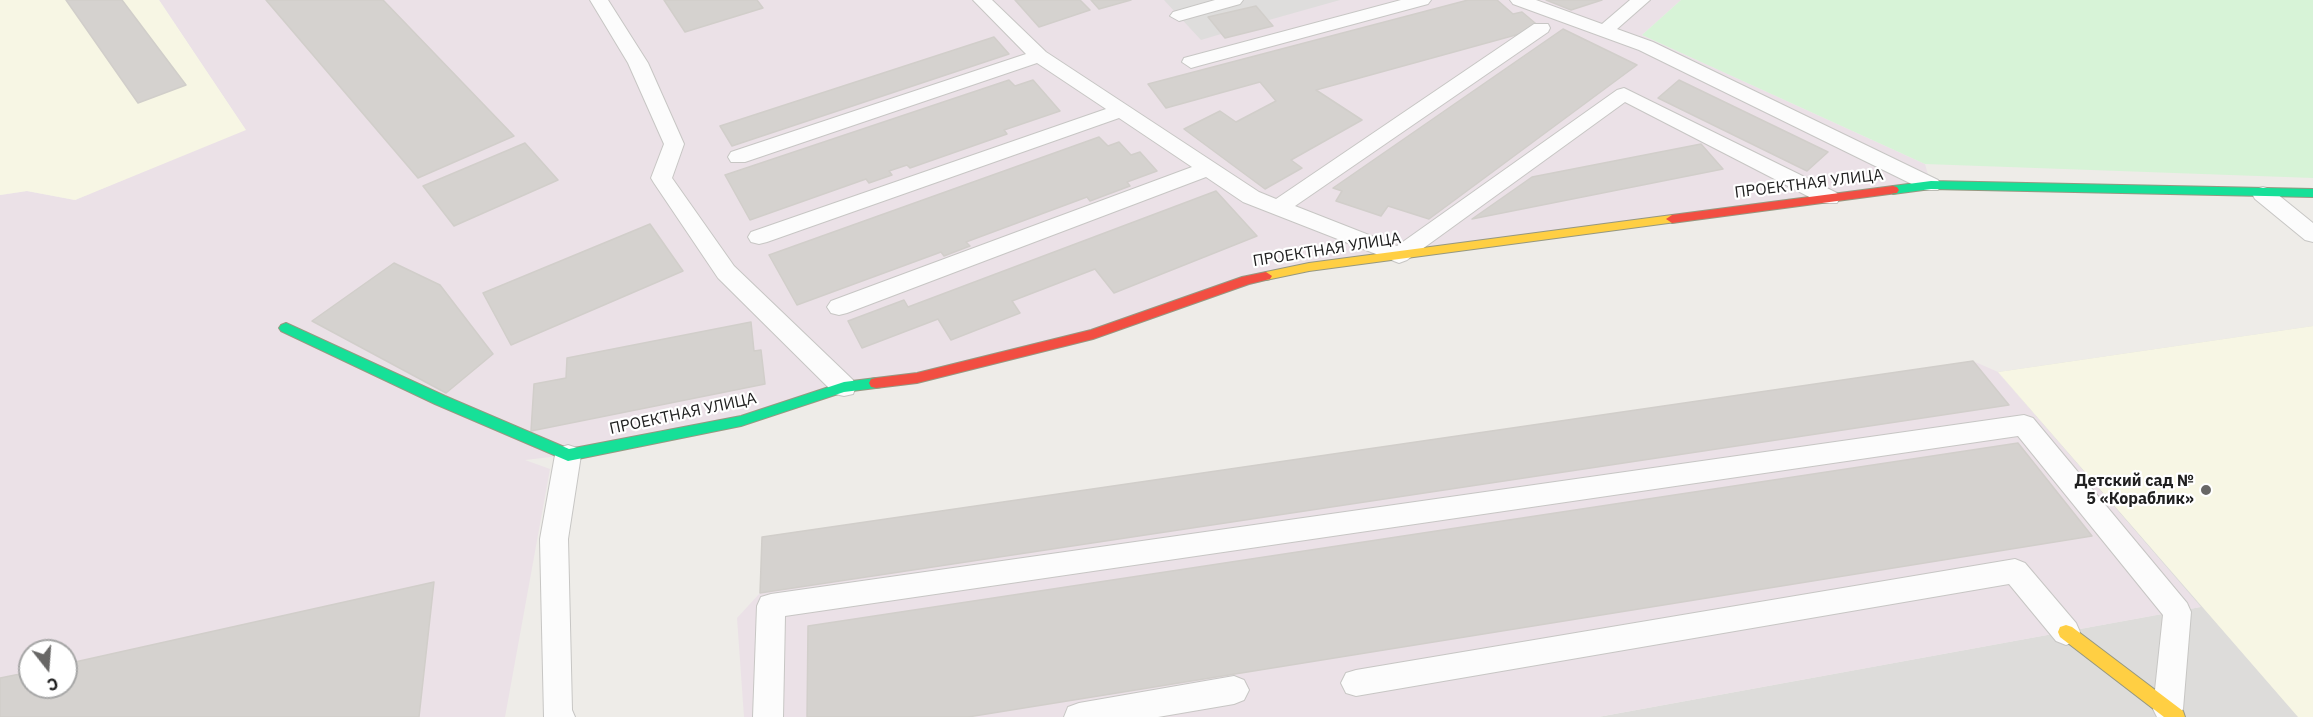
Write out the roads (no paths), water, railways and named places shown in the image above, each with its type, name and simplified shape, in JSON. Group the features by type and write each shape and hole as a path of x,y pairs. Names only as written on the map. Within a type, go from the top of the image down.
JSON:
{"street":[{"name":"ПРОЕКТНАЯ УЛИЦА","path":"568,455 741,421 844,387 917,378 1009,357 1093,334 1247,280 1309,267 1931,185 2313,194"},
{"path":"286,328 440,400 568,455"},
{"path":"2066,632 2172,713"}],"lane":[{"path":"599,0 638,63 674,144 661,178 726,272 844,387"},
{"path":"982,0 1039,56 1251,197 1399,255 1624,94 1829,198"},
{"path":"1179,16 1234,0"},
{"path":"1191,62 1422,0"},
{"path":"1520,0 1646,46 1931,185"},
{"path":"1604,31 1641,0"},
{"path":"1277,208 1541,28"},
{"path":"738,157 1039,56"},
{"path":"759,237 1121,111"},
{"path":"840,307 1208,169"},
{"path":"2263,194 2313,235"},
{"path":"768,717 771,606 2024,425 2177,612 2172,713"},
{"path":"560,717 557,713 554,539 568,455"},
{"path":"1356,683 2015,571 2066,632"},
{"path":"1079,717 1234,690"}],"place":[{"name":"Детский сад № 5 «Кораблик»","path":"2206,490"}]}
